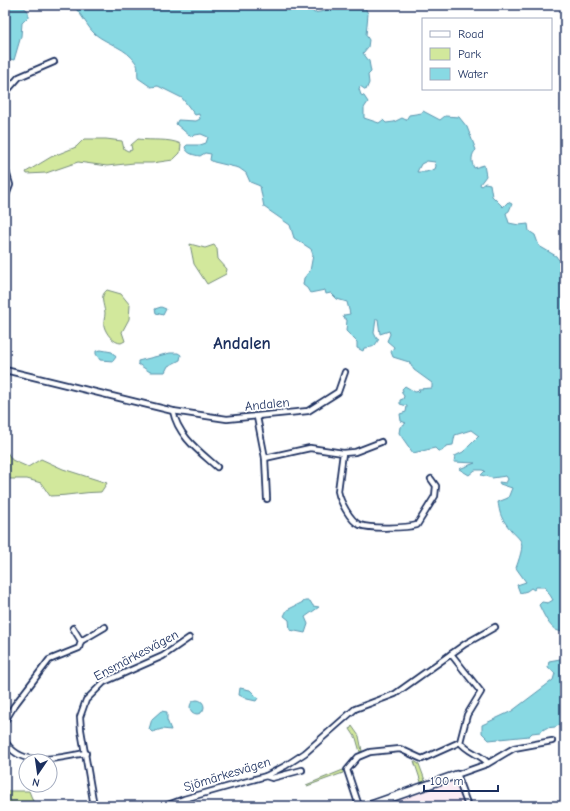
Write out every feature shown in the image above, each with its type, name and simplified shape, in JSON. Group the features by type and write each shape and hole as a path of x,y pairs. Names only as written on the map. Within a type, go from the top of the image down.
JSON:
{"street":[{"path":"5,93 19,77 54,62"},
{"path":"5,168 10,185 5,198"},
{"name":"Andalen","path":"5,370 173,411 227,419 308,411 338,392 345,372"},
{"path":"173,411 177,424 186,438 217,467"},
{"path":"257,417 265,458 267,499"},
{"path":"265,458 310,448 343,453 355,452 381,442"},
{"path":"343,453 338,491 339,496 353,519 360,525 398,528 417,525 435,496 436,486 431,479"},
{"path":"5,721 14,706 49,660 79,648 81,641 105,627"},
{"name":"Sjömärkesvägen","path":"165,806 193,796 266,776 299,758 355,709 395,694 451,654 496,627"},
{"path":"73,628 81,641"},
{"name":"Ensmärkesvägen","path":"94,806 80,717 86,700 95,689 116,675 163,656 189,638"},
{"path":"451,654 481,692 467,715 460,742"},
{"path":"5,741 17,754 33,760 86,753"},
{"path":"368,806 458,779 514,748 552,741"},
{"path":"460,742 464,747 483,757 488,763"},
{"path":"358,806 347,770 360,755 370,752 400,749 422,759 460,742"},
{"path":"266,776 272,778 302,770"},
{"path":"458,779 468,806"}],"shaded area":[{"path":"455,781 464,806 382,806"}],"green space":[{"path":"84,139 122,141 124,149 128,151 132,150 131,145 138,139 166,140 181,144 180,153 173,160 107,166 78,162 46,173 27,174 26,172 51,157 76,147"},
{"path":"190,244 205,248 214,245 217,249 218,259 227,269 226,274 207,284 194,264"},
{"path":"107,290 121,294 130,305 129,319 122,332 125,341 121,343 118,343 111,338 104,326 105,313 103,295"},
{"path":"5,449 12,460 28,467 41,459 63,469 107,483 101,492 50,496 41,483 27,479 5,479"},
{"path":"352,726 359,736 362,751 360,752 356,738 350,729"},
{"path":"414,761 419,764 426,783 422,785"},
{"path":"343,770 343,773 307,786 306,785"},
{"path":"5,791 18,791 18,793 30,793 35,806 5,806"}],"water":[{"path":"5,5 21,5 28,11 28,17 22,23 21,36 14,60 5,58"},
{"path":"71,5 300,5 304,9 308,7 314,13 325,11 332,5 364,5 368,14 366,35 369,40 368,47 363,53 369,61 371,72 368,75 369,83 366,90 360,86 359,89 361,95 364,96 368,102 364,108 364,118 379,123 383,120 386,123 394,122 402,118 406,120 409,115 422,113 423,111 440,120 445,116 459,117 467,127 476,150 472,158 474,168 484,165 486,176 480,184 481,186 485,183 490,184 492,196 503,207 508,202 512,204 509,211 506,213 509,223 519,225 528,224 529,231 535,235 539,246 556,256 565,264 565,631 556,630 552,627 539,605 542,602 548,603 553,600 545,587 536,587 534,590 531,588 520,593 517,585 526,582 516,568 522,545 518,537 503,519 498,502 508,498 512,488 500,484 499,482 506,483 508,479 506,476 492,478 481,475 485,471 482,470 475,470 469,475 459,469 475,463 454,462 455,456 463,452 479,436 471,430 455,435 453,445 446,446 442,451 438,451 435,448 413,453 399,433 400,427 406,423 401,421 400,414 406,412 407,406 400,404 400,400 403,399 404,396 401,392 405,386 415,392 420,391 418,389 432,388 432,383 414,370 409,362 393,357 391,352 394,347 387,341 390,334 389,331 380,334 378,319 376,319 374,333 377,339 379,339 376,344 372,347 364,348 363,351 357,348 357,342 346,331 347,320 343,317 344,315 350,314 347,302 337,299 331,293 326,294 325,290 310,293 303,285 304,278 310,271 313,255 311,249 294,238 290,225 264,207 260,186 250,182 246,173 239,168 210,160 211,154 205,153 200,156 191,154 187,151 185,147 187,145 200,145 206,143 208,137 201,134 190,136 176,124 178,120 196,121 200,119 199,114 195,115 182,98 158,86 151,87 138,78 137,66 132,58 122,50 95,34","holes":["427,161 435,162 435,169 426,172 417,172 421,164"]},
{"path":"161,307 166,309 163,315 156,313 155,309"},
{"path":"101,350 112,352 116,357 113,361 100,360 96,354 96,351"},
{"path":"170,353 178,353 181,355 180,360 168,366 165,372 150,372 138,364 138,361"},
{"path":"305,601 310,601 313,606 319,607 305,617 308,624 305,633 290,630 289,620 284,616 287,610"},
{"path":"565,654 565,722 555,727 546,728 540,732 532,733 529,736 489,740 482,733 482,725 512,711 553,680 555,673 548,667 549,661 560,659"},
{"path":"240,688 250,690 258,698 256,701 239,695"},
{"path":"194,700 200,700 204,704 204,710 200,714 194,714 190,710 190,704"},
{"path":"161,711 167,712 167,720 171,730 162,729 152,732 149,729 152,719"}],"district":[{"name":"Andalen","path":"242,343"}]}
